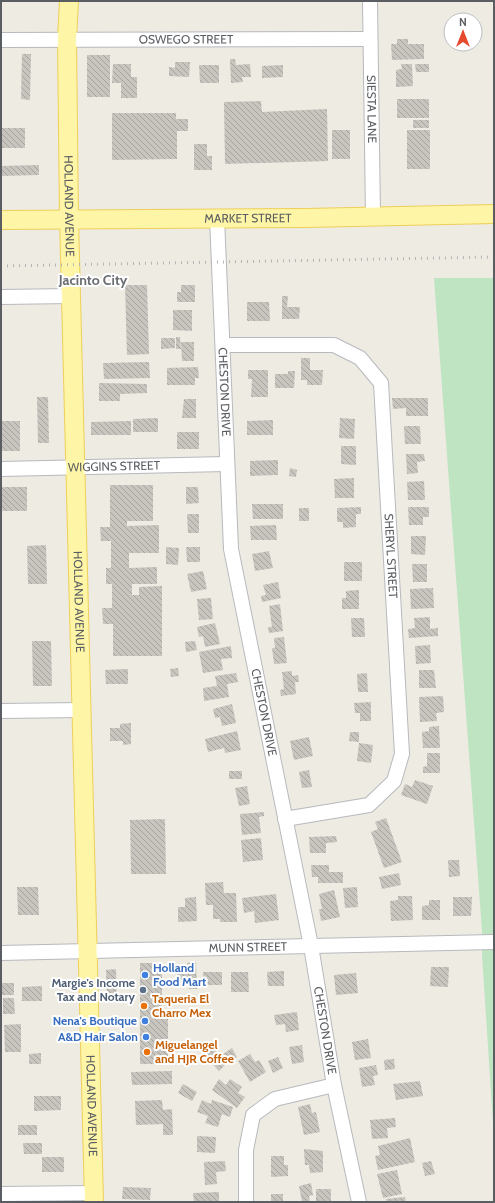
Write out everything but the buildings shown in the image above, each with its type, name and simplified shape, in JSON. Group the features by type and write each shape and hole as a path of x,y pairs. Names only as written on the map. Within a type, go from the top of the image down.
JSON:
{"main road":[{"name":"HOLLAND AVENUE","path":"69,1 66,39 68,218 94,1198"},
{"name":"MARKET STREET","path":"1,220 494,214"}],"street":[{"name":"SIESTA LANE","path":"370,1 373,216"},
{"name":"OSWEGO STREET","path":"1,40 370,39"},
{"name":"CHESTON DRIVE","path":"217,218 223,345 226,464 231,549 312,946 334,1085 359,1202"},
{"path":"1,297 71,296"},
{"name":"SHERYL STREET","path":"223,345 334,345 360,358 381,383 402,754 394,781 369,805 285,819"},
{"name":"WIGGINS STREET","path":"1,469 226,464"},
{"path":"1,711 82,710"},
{"name":"MUNN STREET","path":"1,953 494,942"},
{"path":"246,1202 246,1150 253,1115 275,1099 334,1085"},
{"path":"1,1194 94,1198"}],"green space":[{"path":"434,278 494,278 494,1139 482,954 482,931"}],"railway":[{"path":"1,266 494,257"}],"place":[{"name":"Holland Food Mart","path":"145,975"},
{"name":"Margie's Income Tax and Notary","path":"143,990"},
{"name":"Taqueria El Charro Mex","path":"144,1006"},
{"name":"Nena's Boutique","path":"145,1021"},
{"name":"A&D Hair Salon","path":"146,1037"},
{"name":"Miguelangel and HJR Coffee","path":"147,1052"}],"district":[{"name":"Jacinto City","path":"93,280"}]}
